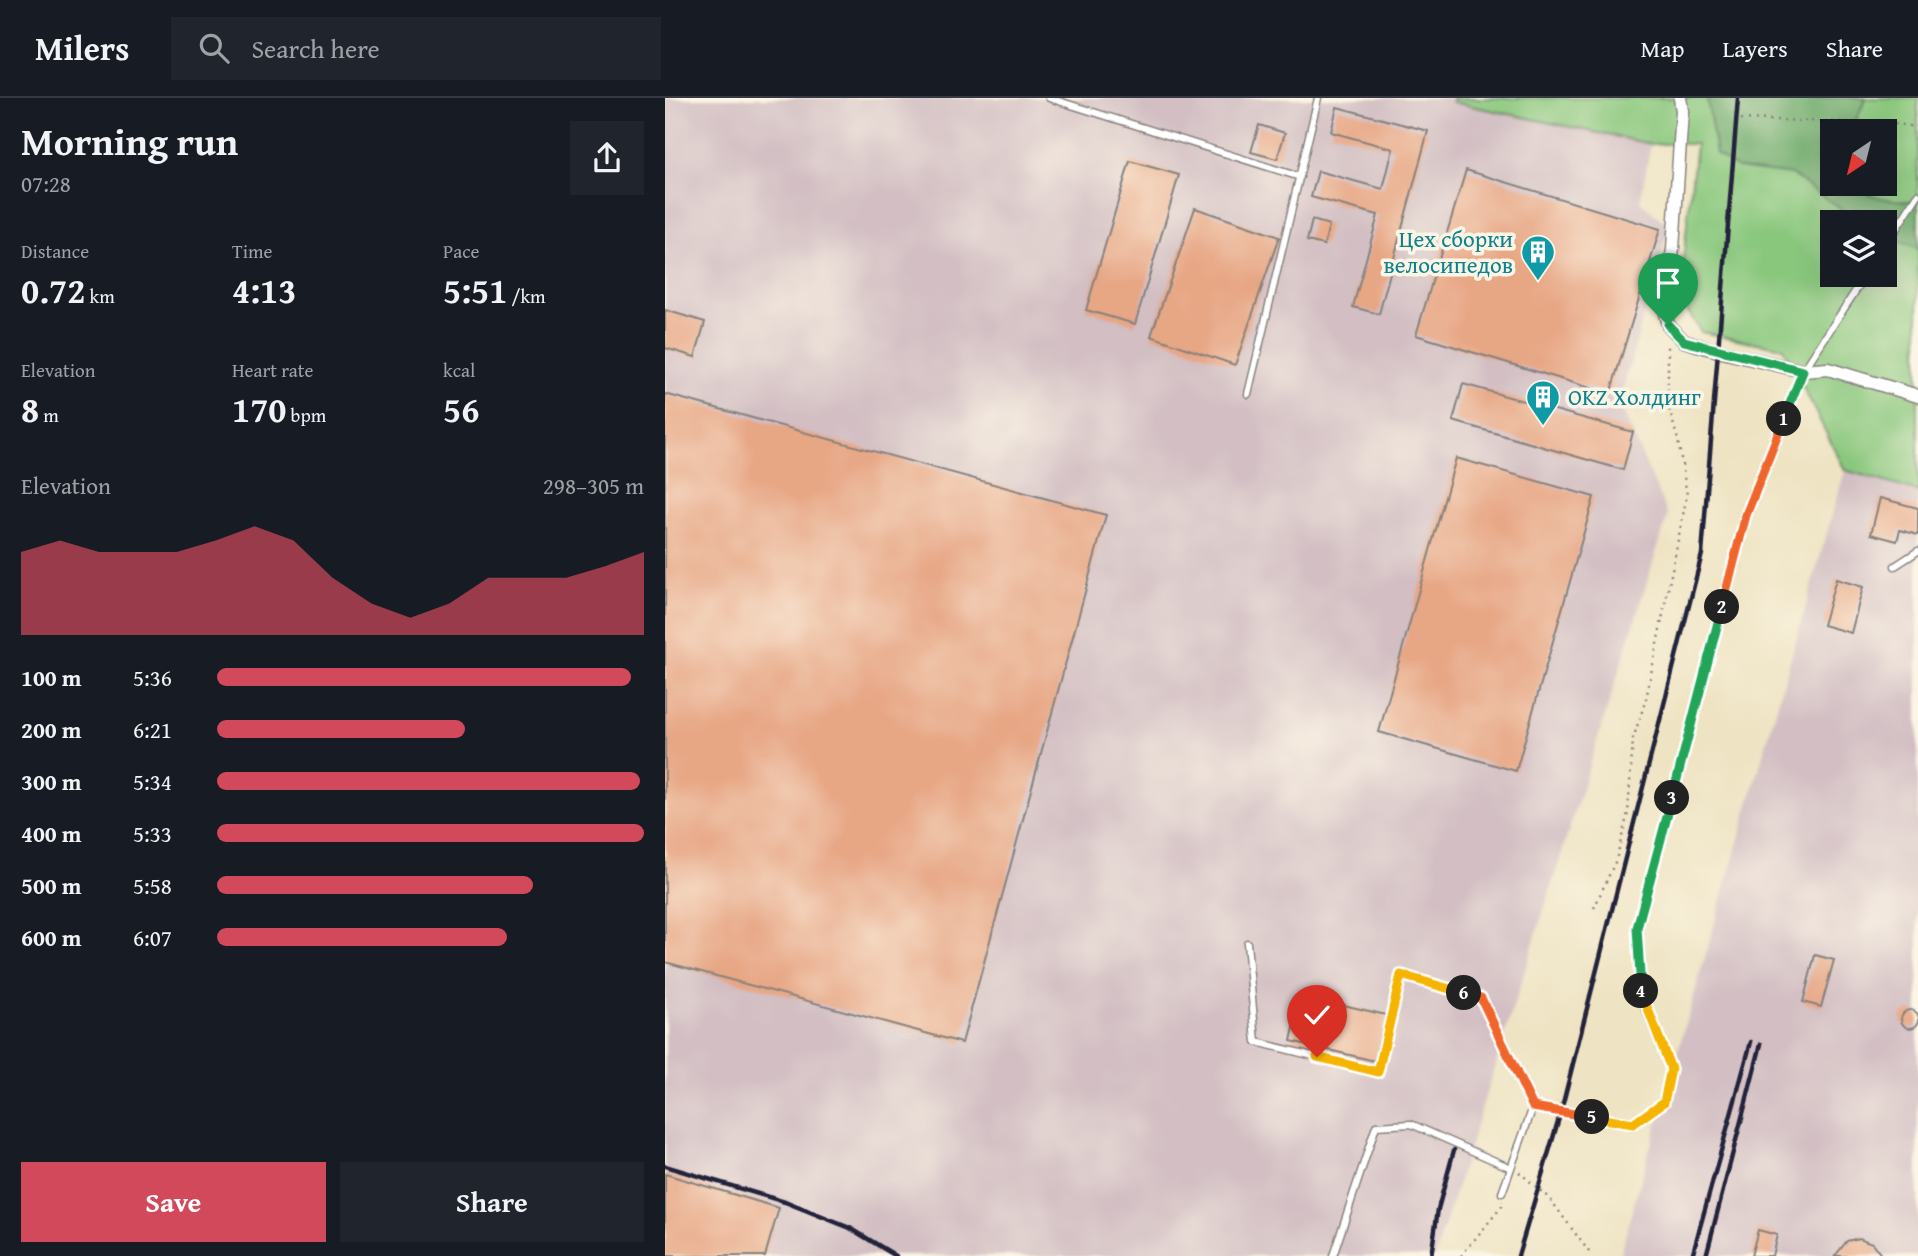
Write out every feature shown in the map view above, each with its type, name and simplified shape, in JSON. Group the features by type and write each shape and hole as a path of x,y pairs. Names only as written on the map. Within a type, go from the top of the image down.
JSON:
{"street":[{"path":"1680,98 1682,111 1673,249 1664,310 1668,325 1684,341 1803,371 1828,369 1918,396"}],"lane":[{"path":"1049,98 1300,177"},
{"path":"1248,394 1318,98"},
{"path":"1897,227 1918,195"},
{"path":"1533,1107 1633,1124 1664,1102 1671,1069 1641,999 1637,928 1746,515 1803,371 1858,287"},
{"path":"1895,566 1918,551"},
{"path":"1247,943 1256,1042 1378,1072 1401,975 1481,998 1533,1107 1502,1193"},
{"path":"1332,1256 1376,1126 1411,1124 1511,1168"}],"path":[{"path":"1734,119 1888,123 1918,127"},
{"path":"1594,908 1616,860 1628,813 1633,739 1646,699 1687,495 1678,440 1668,405 1668,325"},
{"path":"1511,1168 1526,1176 1550,1199 1592,1256"},
{"path":"1461,1256 1503,1205 1502,1193"}],"shaded area":[{"path":"665,98 1452,98 1452,102 1651,144 1640,202 1669,226 1619,403 1668,515 1435,1256 665,1256"},
{"path":"1845,470 1918,492 1918,1256 1619,1256"}],"green space":[{"path":"1452,98 1918,98 1918,492 1845,470 1783,348 1701,332 1679,297 1696,144 1651,144 1452,102"},
{"path":"1707,98 1866,98 1856,119 1820,119 1820,194 1792,175 1737,168 1716,154"},
{"path":"1822,196 1875,196 1918,202 1918,249 1897,241 1897,210 1843,210"}],"building":[{"path":"1337,107 1428,131 1379,314 1353,307 1378,215 1311,197 1318,171 1383,189 1393,149 1331,132"},
{"path":"1259,125 1285,133 1277,159 1251,152"},
{"path":"1130,161 1179,175 1135,324 1086,310"},
{"name":"Цех сборки велосипедов","path":"1466,170 1660,229 1610,394 1416,335"},
{"path":"1195,208 1279,237 1235,365 1151,336"},
{"path":"1312,220 1329,225 1324,245 1307,241"},
{"path":"665,310 705,322 695,357 665,348"},
{"name":"OKZ Холдинг","path":"1463,384 1633,432 1623,470 1453,421"},
{"path":"665,394 1106,515 962,1043 665,962"},
{"path":"1456,458 1594,497 1516,771 1379,732"},
{"path":"1880,498 1918,508 1918,535 1900,530 1897,541 1871,534"},
{"path":"1836,579 1863,587 1851,633 1823,625"},
{"path":"1815,955 1834,960 1821,1007 1803,1002"},
{"path":"1301,995 1386,1015 1375,1061 1291,1041"},
{"path":"1910,1010 1916,1013 1919,1019 1916,1025 1910,1028 1904,1025 1901,1019 1904,1013"},
{"path":"665,1174 779,1208 765,1256 665,1256"},
{"path":"1758,1230 1777,1235 1772,1256 1751,1256"},
{"path":"1859,1238 1872,1243 1882,1256 1835,1256 1847,1241"}],"railway":[{"path":"1518,1256 1561,1111 1702,554 1738,98"},
{"path":"1692,1256 1751,1042"},
{"path":"1706,1256 1761,1044"},
{"path":"1431,1256 1438,1209 1454,1150"},
{"path":"665,1166 785,1202 850,1228 896,1256"}],"place":[{"name":"Цех сборки велосипедов","path":"1538,282"},
{"name":"OKZ Холдинг","path":"1543,427"}],"route":[{"path":"1317,1057 1378,1072 1401,975 1481,998 1533,1107 1633,1124 1664,1102 1671,1069 1641,999 1637,928 1746,515 1803,371 1684,341 1668,325"}]}
